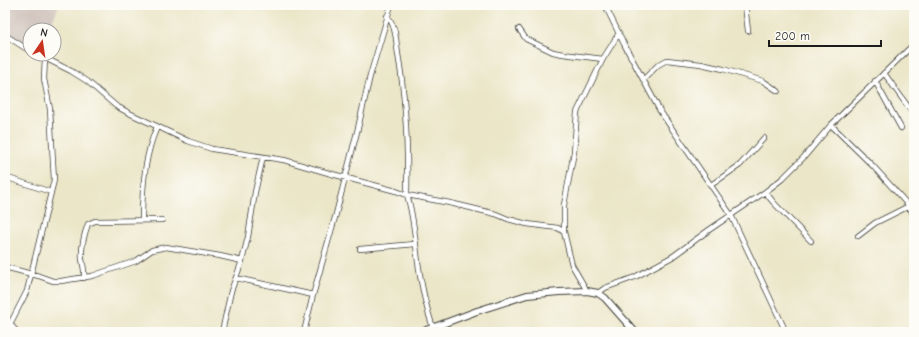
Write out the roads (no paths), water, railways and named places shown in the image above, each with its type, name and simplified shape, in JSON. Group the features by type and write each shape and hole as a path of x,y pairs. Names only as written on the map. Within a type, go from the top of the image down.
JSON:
{"street":[{"path":"304,332 336,214 370,76 390,5"},
{"path":"605,5 660,111 731,215 786,332"},
{"path":"745,5 748,31"},
{"path":"388,16 396,36 402,82 408,157 407,195 414,219 421,280 433,328"},
{"path":"519,29 526,39 553,52 603,59"},
{"path":"587,291 572,265 564,232 564,205 574,152 578,112 603,59 619,33"},
{"path":"5,35 22,46"},
{"path":"598,293 605,288 647,271 672,257 765,192 787,173 831,125 914,44"},
{"path":"644,79 658,65 667,60 701,64 723,69 763,81 778,91"},
{"path":"6,332 28,291 54,173 50,109 44,79 46,62"},
{"path":"54,62 71,70 87,81 116,106 157,127 198,145 219,150 284,160 407,195 496,214 527,224 558,228 564,232"},
{"path":"884,73 914,115"},
{"path":"875,81 901,128"},
{"path":"831,125 873,166 909,206 914,216"},
{"path":"142,220 142,203 149,149 151,139 157,127"},
{"path":"711,185 736,168 764,138"},
{"path":"222,332 231,291 242,261 248,237 255,192 263,157"},
{"path":"5,177 51,192"},
{"path":"765,192 811,241"},
{"path":"858,236 875,223 909,206"},
{"path":"84,278 85,272 82,257 84,235 88,224 95,221 162,220"},
{"path":"360,248 416,244"},
{"path":"5,267 56,282 84,278 127,265 142,258 152,250 166,248 220,256 242,261"},
{"path":"236,278 313,295"},
{"path":"421,332 477,311 527,295 587,291 598,293 605,298 635,332"},
{"path":"10,324 17,332"}]}
